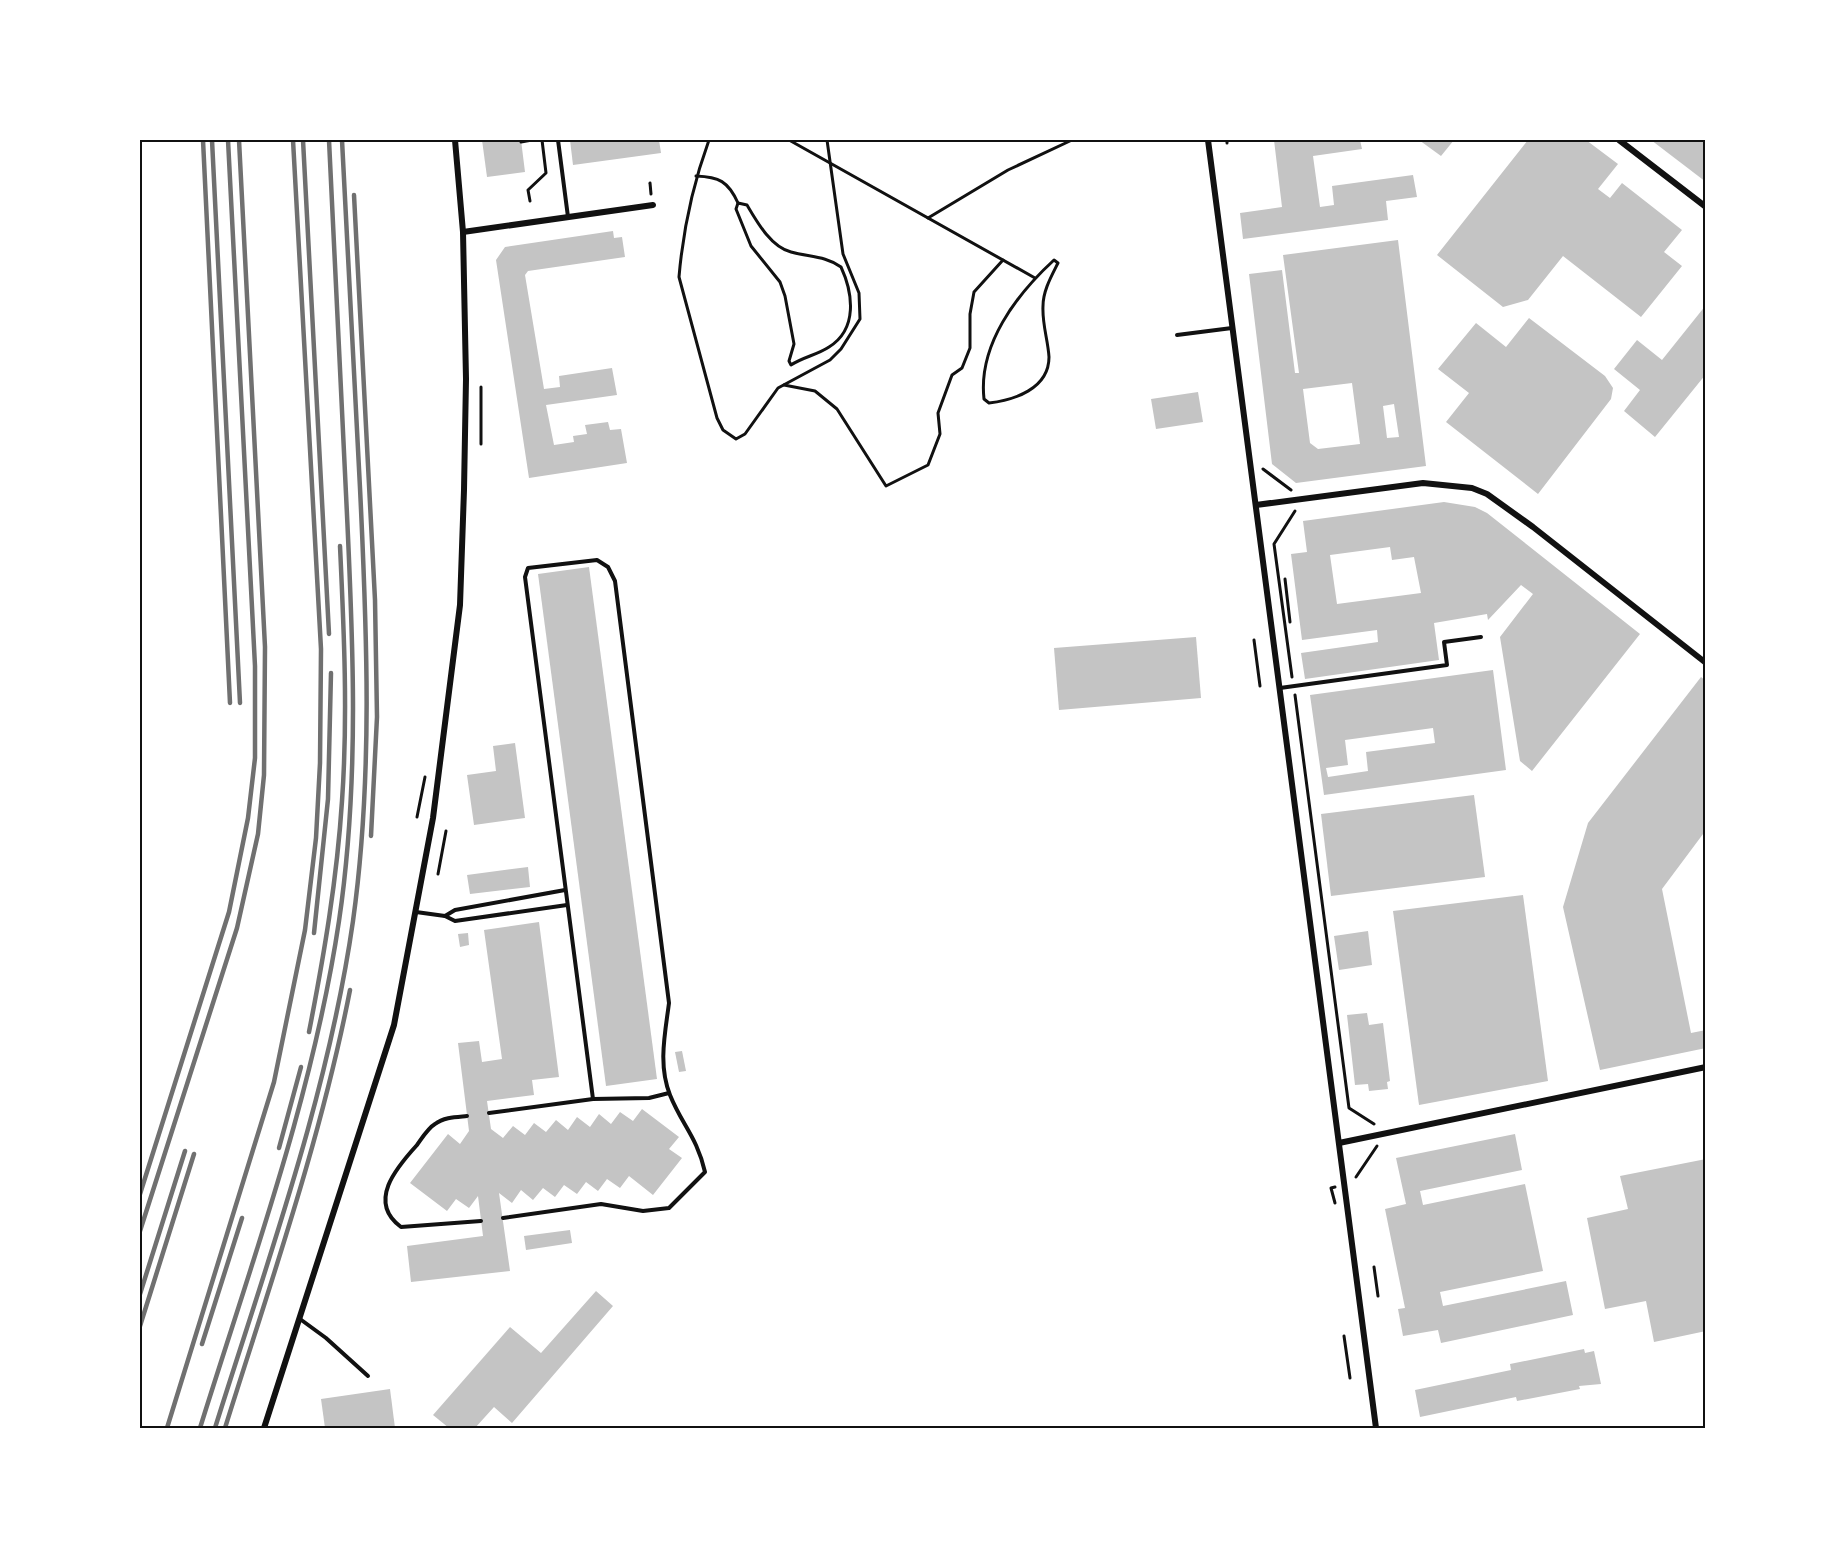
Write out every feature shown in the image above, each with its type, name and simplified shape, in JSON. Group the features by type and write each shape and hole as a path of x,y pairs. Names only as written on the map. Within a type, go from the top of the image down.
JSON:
{"street":[{"path":"264,1428 394,1025 433,818 460,605 466,383 463,232 455,140"},
{"path":"1208,140 1376,1428"},
{"path":"1619,140 1706,207"},
{"path":"463,232 653,205"},
{"path":"1256,505 1423,483 1460,486 1486,494 1706,663"},
{"path":"1339,1143 1706,1067"}],"lane":[{"path":"558,140 568,218"},
{"path":"1177,335 1232,328"},
{"path":"503,1218 601,1204 643,1211 669,1208 705,1172 700,1148 669,1093 663,1062 669,1003 615,581 608,567 597,560 528,568 525,577 593,1099"},
{"path":"1280,688 1447,665 1444,642 1482,637"},
{"path":"445,916 455,910 565,890"},
{"path":"416,912 445,916 455,921 567,904"},
{"path":"489,1113 593,1099 649,1098 669,1093"},
{"path":"467,1116 435,1124 396,1169 388,1185 385,1208 391,1220 401,1227 481,1221"},
{"path":"300,1319 326,1338 368,1376"}],"path":[{"path":"521,142 532,140"},
{"path":"530,201 528,190 546,172 542,140"},
{"path":"709,140 696,176 681,254 680,277 717,418 723,430 730,437 741,437 782,385 830,360 841,350 860,319 859,293 846,265 827,140"},
{"path":"789,140 1035,278"},
{"path":"928,218 1008,170 1072,140"},
{"path":"696,176 720,178 732,190 738,203 736,209 751,246 780,282 794,344 789,361 791,365 832,346 847,324 852,300 841,267 829,260 783,249 757,222 747,205 738,203"},
{"path":"782,385 815,391 837,409 886,486 928,465 940,434 938,413 952,375 962,368 970,348 970,314 974,292 1003,260"},
{"path":"1054,260 1058,263 1045,290 1042,304 1049,358 1045,371 1036,385 1023,395 988,404 984,399 982,384 988,353 1018,299 1035,278 1054,260"},
{"path":"841,267 846,265"},
{"path":"481,387 481,444"},
{"path":"1262,461 1263,468 1292,491 1296,513 1274,544 1350,1108 1374,1123 1376,1135 1377,1147 1356,1174 1357,1183"},
{"path":"1285,579 1290,622"},
{"path":"1254,640 1260,686"},
{"path":"417,817 425,777"},
{"path":"438,874 446,831"},
{"path":"1374,1267 1378,1296"},
{"path":"1344,1336 1350,1378"}],"building":[{"path":"482,140 521,140 525,172 487,177"},
{"path":"570,140 659,140 661,153 573,165"},
{"path":"1274,140 1360,140 1362,149 1313,156 1320,207 1334,205 1332,186 1413,175 1417,197 1386,201 1388,220 1243,239 1240,213 1282,207"},
{"path":"1419,140 1454,140 1441,156"},
{"path":"1528,140 1586,140 1618,164 1598,189 1610,198 1622,183 1682,230 1664,252 1682,266 1641,317 1563,256 1528,300 1503,307 1437,255"},
{"path":"1651,140 1706,140 1706,182"},
{"path":"613,231 614,238 622,237 625,257 528,271 525,275 544,389 560,387 559,376 612,368 617,395 546,405 554,445 574,442 573,436 587,434 585,425 608,422 610,430 621,429 627,463 529,478 496,260 505,247"},
{"path":"1398,240 1426,466 1296,483 1272,464 1249,274 1282,270 1295,373 1299,373 1283,255","holes":["1352,383 1360,444 1318,449 1310,443 1303,389","1394,404 1399,437 1387,438 1383,406"]},
{"path":"1706,305 1706,374 1655,437 1624,411 1640,390 1614,369 1637,340 1662,360"},
{"path":"1529,318 1605,376 1613,388 1611,399 1538,494 1446,422 1469,393 1438,369 1476,323 1506,347"},
{"path":"1198,392 1203,422 1156,429 1151,399"},
{"path":"1444,502 1475,507 1487,513 1640,634 1532,771 1520,761 1500,637 1533,594 1521,585 1488,620 1487,614 1434,623 1439,660 1305,679 1301,653 1378,642 1377,630 1302,640 1291,554 1307,552 1303,521","holes":["1390,547 1392,560 1414,557 1421,593 1337,604 1330,555"]},
{"path":"589,567 657,1079 606,1086 538,574"},
{"path":"1196,637 1201,698 1059,710 1054,648"},
{"path":"1493,670 1506,770 1324,795 1310,695","holes":["1433,728 1435,743 1366,752 1368,771 1328,777 1326,768 1348,765 1345,740"]},
{"path":"1701,677 1706,681 1706,830 1662,889 1691,1033 1706,1030 1706,1048 1600,1070 1563,907 1588,823"},
{"path":"515,743 525,818 474,825 467,775 496,771 493,746"},
{"path":"1474,795 1485,877 1331,896 1321,814"},
{"path":"528,867 530,887 470,894 467,875"},
{"path":"1523,895 1548,1081 1419,1105 1393,911"},
{"path":"539,922 559,1077 532,1080 534,1095 487,1101 491,1129 503,1138 513,1126 525,1135 534,1123 546,1132 556,1120 568,1130 577,1117 590,1127 599,1114 611,1124 620,1112 633,1121 642,1109 679,1137 669,1149 682,1158 653,1195 629,1176 620,1188 607,1179 598,1191 586,1182 577,1194 564,1185 555,1197 543,1188 533,1200 521,1190 512,1203 499,1193 510,1271 411,1282 407,1246 483,1236 478,1196 469,1208 456,1199 447,1211 410,1183 448,1134 460,1144 469,1131 458,1043 479,1041 482,1062 502,1059 484,930"},
{"path":"1368,931 1372,965 1339,970 1334,936"},
{"path":"468,933 469,945 460,947 458,934"},
{"path":"1367,1013 1369,1025 1383,1023 1390,1081 1387,1082 1388,1089 1369,1091 1368,1084 1355,1085 1347,1015"},
{"path":"682,1051 686,1071 679,1072 675,1052"},
{"path":"1515,1134 1522,1170 1420,1191 1423,1205 1525,1184 1543,1271 1440,1292 1443,1306 1566,1281 1573,1315 1441,1343 1438,1330 1403,1336 1398,1309 1405,1308 1385,1209 1406,1204 1396,1158"},
{"path":"1706,1159 1706,1331 1654,1342 1646,1301 1605,1309 1587,1218 1628,1209 1620,1176"},
{"path":"570,1230 572,1243 526,1250 524,1236"},
{"path":"596,1291 613,1306 512,1423 494,1407 475,1428 449,1428 433,1415 510,1327 541,1353"},
{"path":"1584,1349 1585,1353 1594,1351 1601,1384 1579,1386 1580,1389 1517,1401 1516,1397 1420,1417 1415,1390 1511,1370 1510,1364"},
{"path":"390,1389 395,1428 325,1428 321,1399"}],"railway":[{"path":"203,140 230,703"},
{"path":"212,140 240,703"},
{"path":"140,1194 229,912 248,818 255,758 255,666 228,140"},
{"path":"140,1231 237,928 258,834 264,775 265,647 239,140"},
{"path":"167,1428 274,1082 305,930 316,838 320,763 321,649 293,140"},
{"path":"303,140 329,634"},
{"path":"200,1428 260,1240 314,1050 328,986 346,868 352,761 352,655 329,140"},
{"path":"215,1428 275,1241 312,1114 342,986 359,867 366,759 365,597 342,140"},
{"path":"354,195 375,600 377,717 371,836"},
{"path":"309,1032 329,917 342,801 345,705 340,546"},
{"path":"314,933 328,799 331,673"},
{"path":"225,1428 310,1156 350,990"},
{"path":"279,1148 301,1067"},
{"path":"140,1294 185,1151"},
{"path":"140,1326 194,1154"},
{"path":"202,1344 242,1218"}]}
